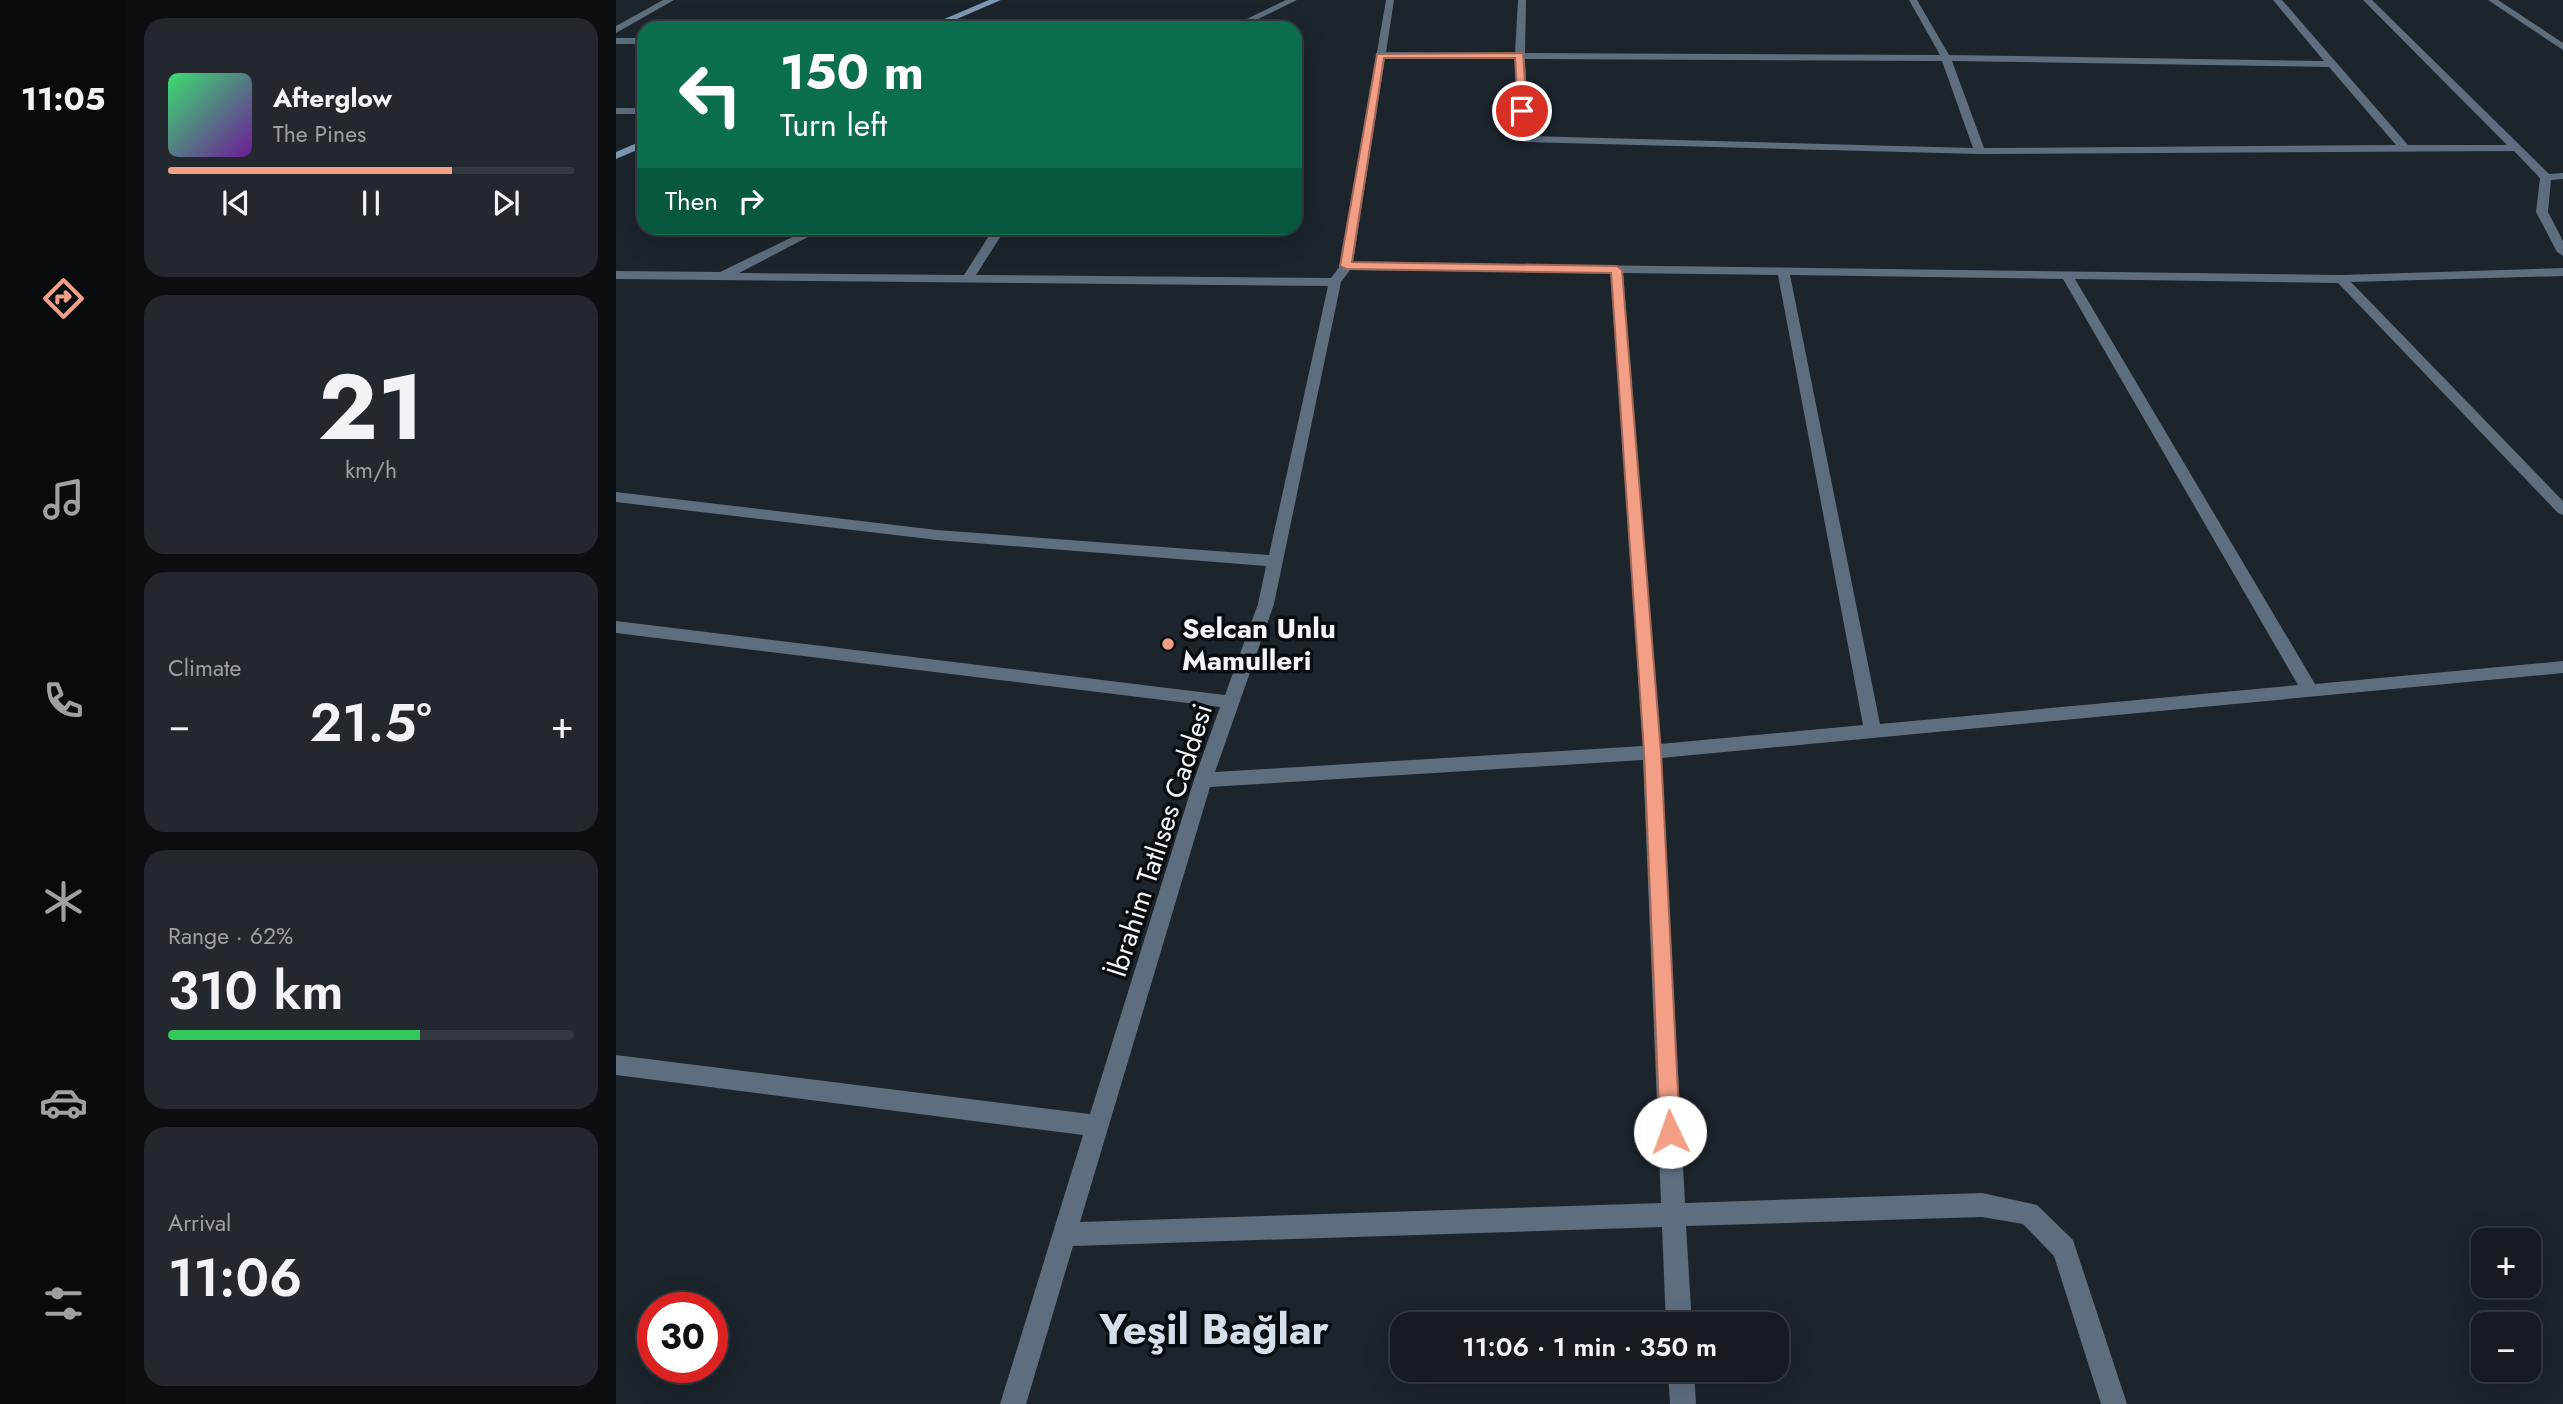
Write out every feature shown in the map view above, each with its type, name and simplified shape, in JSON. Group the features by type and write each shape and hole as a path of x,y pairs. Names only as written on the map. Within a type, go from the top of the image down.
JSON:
{"main road":[{"path":"946,21 998,0"},
{"path":"616,156 637,146"}],"street":[{"path":"616,30 670,0"},
{"path":"1248,21 1293,0"},
{"name":"İbrahim Tatlıses Caddesi","path":"1013,1404 1203,780 1266,604 1335,282 1346,266 1390,0"},
{"path":"1522,0 1520,55 1524,139 1980,151 2516,148"},
{"path":"1913,0 1946,58 1980,151"},
{"path":"2277,0 2406,150"},
{"path":"2367,0 2546,177 2563,176"},
{"path":"2492,0 2563,47"},
{"path":"616,41 637,41"},
{"path":"1380,55 1946,58 2332,64"},
{"path":"616,111 637,111"},
{"path":"2546,177 2542,212 2563,252"},
{"path":"719,277 805,235"},
{"path":"967,280 996,235"},
{"path":"1346,266 2341,279 2563,272"},
{"path":"1617,270 1652,752 1678,1312"},
{"path":"1783,272 1873,731"},
{"path":"616,275 1335,282"},
{"path":"2067,276 2310,691"},
{"path":"2341,279 2563,510"},
{"path":"616,497 937,535 1277,561"},
{"path":"616,627 1230,702"},
{"path":"1203,780 1652,752 2563,667"},
{"path":"616,1065 1098,1126"},
{"path":"1066,1234 1982,1205 2029,1213 2064,1249 2114,1404"},
{"path":"1682,1382 1683,1404"}],"place":[{"name":"Selcan Unlu Mamulleri","path":"1168,644"}],"district":[{"name":"Yeşil Bağlar","path":"1214,1329"}],"route":[{"path":"1522,111 1520,55 1380,55 1346,266 1617,270 1652,752 1670,1132"}]}
